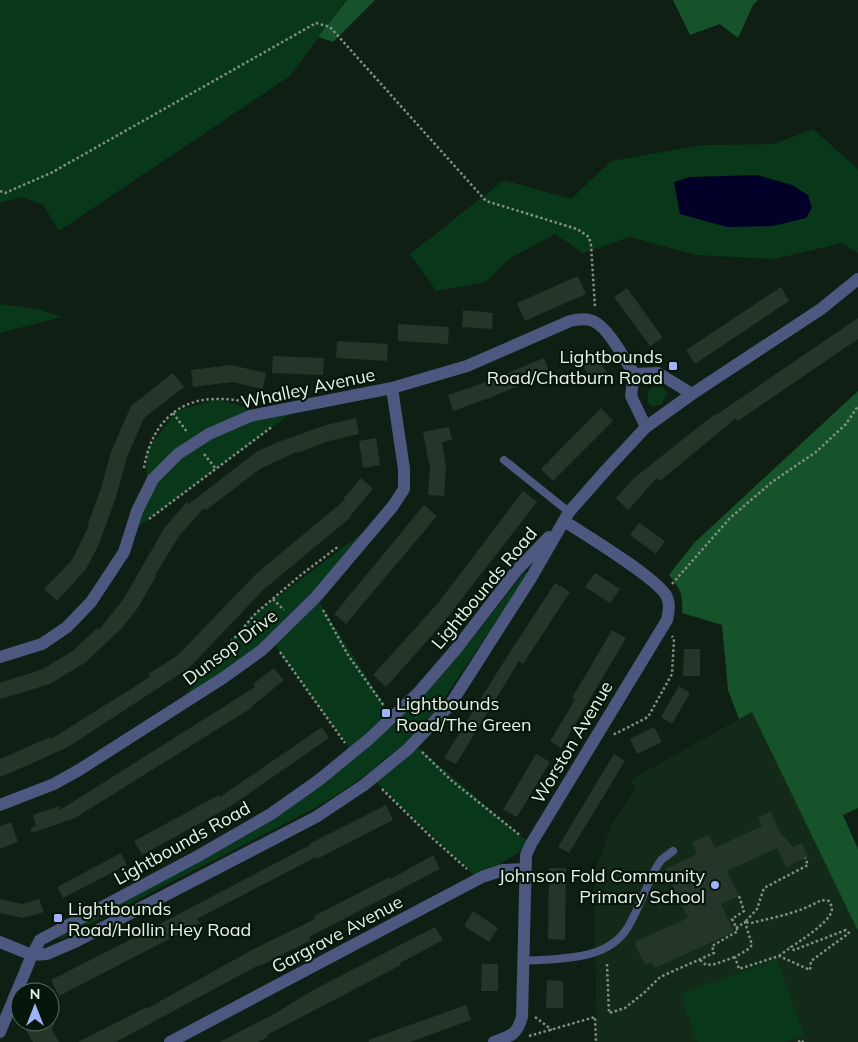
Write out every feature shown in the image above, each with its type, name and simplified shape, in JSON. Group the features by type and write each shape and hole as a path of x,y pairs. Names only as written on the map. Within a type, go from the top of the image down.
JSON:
{"street":[{"name":"Lightbounds Road","path":"32,955 40,940 198,856 271,814 319,780 419,692 457,648 518,570 567,517 606,469 646,427 692,394 821,309 858,279"},
{"name":"Whalley Avenue","path":"0,657 42,644 67,627 91,602 124,552 137,511 153,479 178,454 208,434 250,416 392,388 467,366 570,321 583,318 598,324"},
{"path":"598,324 634,374 631,396 646,427"},
{"path":"634,374 658,373 692,394"},
{"name":"Dunsop Drive","path":"0,805 54,784 79,770 223,678 272,641 316,597 393,506 404,489 404,469 392,388"},
{"path":"567,517 656,583 664,592"},
{"name":"Lightbounds Road","path":"32,955 47,954 76,941 316,817 372,778 413,743 450,705 531,578 567,517"},
{"name":"Worston Avenue","path":"511,1036 519,1029 522,1018 524,868 526,856 531,844 668,620 669,604 664,592"},
{"name":"Gargrave Avenue","path":"170,1042 478,879 503,870 524,868"},
{"path":"0,942 32,955 0,1032"},
{"path":"494,1042 511,1036"}],"lane":[{"path":"504,460 567,517"},
{"path":"523,962 585,956 599,952 612,944 628,928 661,860 673,851"}],"path":[{"path":"0,191 5,193 51,172 316,23 330,28 486,201 577,228 589,237 598,324"},
{"path":"144,469 146,450 153,435 162,422 176,410 208,399 226,398 243,402 265,413"},
{"path":"664,592 730,518 772,482 816,452 846,424 858,406"},
{"path":"130,533 278,423"},
{"path":"204,673 256,613 302,574 340,546"},
{"path":"316,597 348,655 392,717"},
{"path":"612,733 615,734 648,717 672,674 674,638 671,635"},
{"path":"272,641 352,752"},
{"path":"413,743 452,781 531,844"},
{"path":"372,778 430,836 478,879"},
{"path":"736,928 746,922 757,909 764,888 808,866 805,858"},
{"path":"607,964 609,1013 625,1008 660,977 714,953 712,946 738,931 732,919 744,911 739,896"},
{"path":"735,957 739,969 779,956 815,930 831,914 832,907 829,901 821,900 812,906 792,913 751,923 746,922"},
{"path":"699,960 706,965 715,964 735,957 747,950 752,945 746,922"},
{"path":"779,956 810,970 812,961 849,933 846,930 794,950 792,947"},
{"path":"511,1036 519,1039 595,1017 596,1042"},
{"path":"798,1042 802,1040 803,1042"}],"shaded area":[{"name":"Johnson Fold Community Primary School","path":"752,712 858,931 858,1042 803,1042 802,1040 798,1042 597,1042 595,871 611,826 635,790 630,780"}],"green space":[{"path":"0,0 346,0 290,76 59,231 43,205 22,197 0,203"},
{"path":"347,0 375,0 333,42 318,37"},
{"path":"673,0 758,0 753,5 738,38 720,24 690,35"},
{"path":"813,129 858,169 858,253 842,243 775,259 696,255 630,237 583,253 555,234 509,259 486,282 436,291 410,254 504,180 571,199 611,161 703,145 774,144"},
{"path":"0,304 38,309 61,317 0,333"},
{"path":"662,386 667,394 662,404 653,407 648,403 648,392 652,387"},
{"path":"858,391 858,808 843,815 858,849 858,931 752,712 739,719 728,690 722,625 682,613 680,592 669,575 694,543"},
{"path":"217,399 265,413 301,406 130,533 146,494 147,450 176,411"},
{"path":"386,515 316,597 392,717 352,752 272,641 178,703 256,613"},
{"path":"525,571 528,573 440,705 413,737 364,776 313,809 59,940 58,936 200,861 419,699 467,646"},
{"path":"413,743 531,844 478,879 372,778"},
{"path":"777,959 804,1035 785,1042 697,1042 680,994"}],"water":[{"path":"757,175 792,185 808,195 812,208 806,218 773,226 727,227 680,214 674,182 690,177"}],"building":[{"path":"578,276 586,294 525,321 517,303"},
{"path":"781,287 789,301 695,364 686,350"},
{"path":"627,288 663,338 650,346 614,297"},
{"path":"463,310 493,313 492,329 462,327"},
{"path":"858,318 858,339 738,421 736,418 660,481 657,478 628,510 616,498 634,478 715,414"},
{"path":"398,324 449,327 448,344 398,341"},
{"path":"337,341 388,344 387,361 336,358"},
{"path":"593,352 608,374 594,383 579,361"},
{"path":"273,356 324,358 323,375 272,373"},
{"path":"544,358 550,373 453,411 448,395 481,384"},
{"path":"231,365 266,373 263,389 232,382 193,387 191,370"},
{"path":"173,373 184,387 144,418 127,457 116,497 99,544 86,569 57,601 44,589 72,560 89,525 111,452 131,406"},
{"path":"601,408 613,421 553,481 541,469"},
{"path":"356,418 359,434 329,441 296,452 260,469 206,510 204,508 179,536 137,609 122,628 86,662 50,684 0,699 0,683 43,669 74,650 97,628 99,630 124,598 165,527 187,502 189,504 256,452 326,425"},
{"path":"449,427 452,440 442,442 446,467 444,496 428,495 430,468 423,432"},
{"path":"376,438 380,465 363,468 359,441"},
{"path":"361,478 373,489 351,517 263,590 189,668 68,747 0,777 0,759 50,737 51,739 150,677 148,674 177,656 257,573 345,500 343,499"},
{"path":"523,491 537,502 443,623 386,687 373,675 438,603"},
{"path":"424,505 437,516 346,624 334,614"},
{"path":"639,523 665,541 656,554 630,535"},
{"path":"595,573 620,589 610,603 585,587"},
{"path":"555,583 570,592 523,664 519,661 456,764 444,758 503,663"},
{"path":"612,630 626,638 561,748 550,741 575,700 572,698"},
{"path":"684,649 700,649 700,676 683,676"},
{"path":"274,668 284,680 253,707 75,818 32,833 30,829 36,825 33,815 59,806 60,810 255,687 253,684"},
{"path":"679,686 690,693 672,724 661,717"},
{"path":"322,727 329,738 231,806 142,855 134,841 219,795 220,797"},
{"path":"654,727 662,742 637,754 630,739"},
{"path":"536,754 550,762 517,817 503,810"},
{"path":"614,754 625,761 569,853 558,847"},
{"path":"386,805 393,820 317,859 316,857 197,919 200,923 60,995 60,982 52,982 51,980"},
{"path":"771,812 779,831 793,847 802,843 808,857 786,867 777,848 727,871 739,896 721,904 734,932 655,968 652,962 645,965 634,942 688,918 665,869 697,854 692,842 709,835 715,848 762,826 758,817"},
{"path":"11,822 18,842 0,849 0,826"},
{"path":"121,853 127,865 63,898 57,887"},
{"path":"433,855 440,869 309,937 311,940 259,965 116,1042 78,1042 146,1009 252,950 315,919 314,916 390,877 391,879"},
{"path":"549,868 566,868 565,940 548,939"},
{"path":"0,899 22,904 39,899 44,912 23,918 0,913"},
{"path":"473,911 498,928 489,942 464,926"},
{"path":"435,927 443,940 400,963 401,965 267,1035 268,1037 258,1042 220,1042 274,1014 317,988"},
{"path":"482,964 498,964 498,991 481,991"},
{"path":"547,980 563,981 563,1008 546,1008"},
{"path":"466,1005 471,1020 410,1042 369,1042 368,1040"},
{"path":"27,1032 53,1032 59,1042 33,1042"}],"place":[{"name":"Lightbounds Road/Chatburn Road","path":"673,366"},
{"name":"Lightbounds Road/The Green","path":"386,713"},
{"name":"Johnson Fold Community Primary School","path":"715,885"},
{"name":"Lightbounds Road/Hollin Hey Road","path":"58,918"}]}
